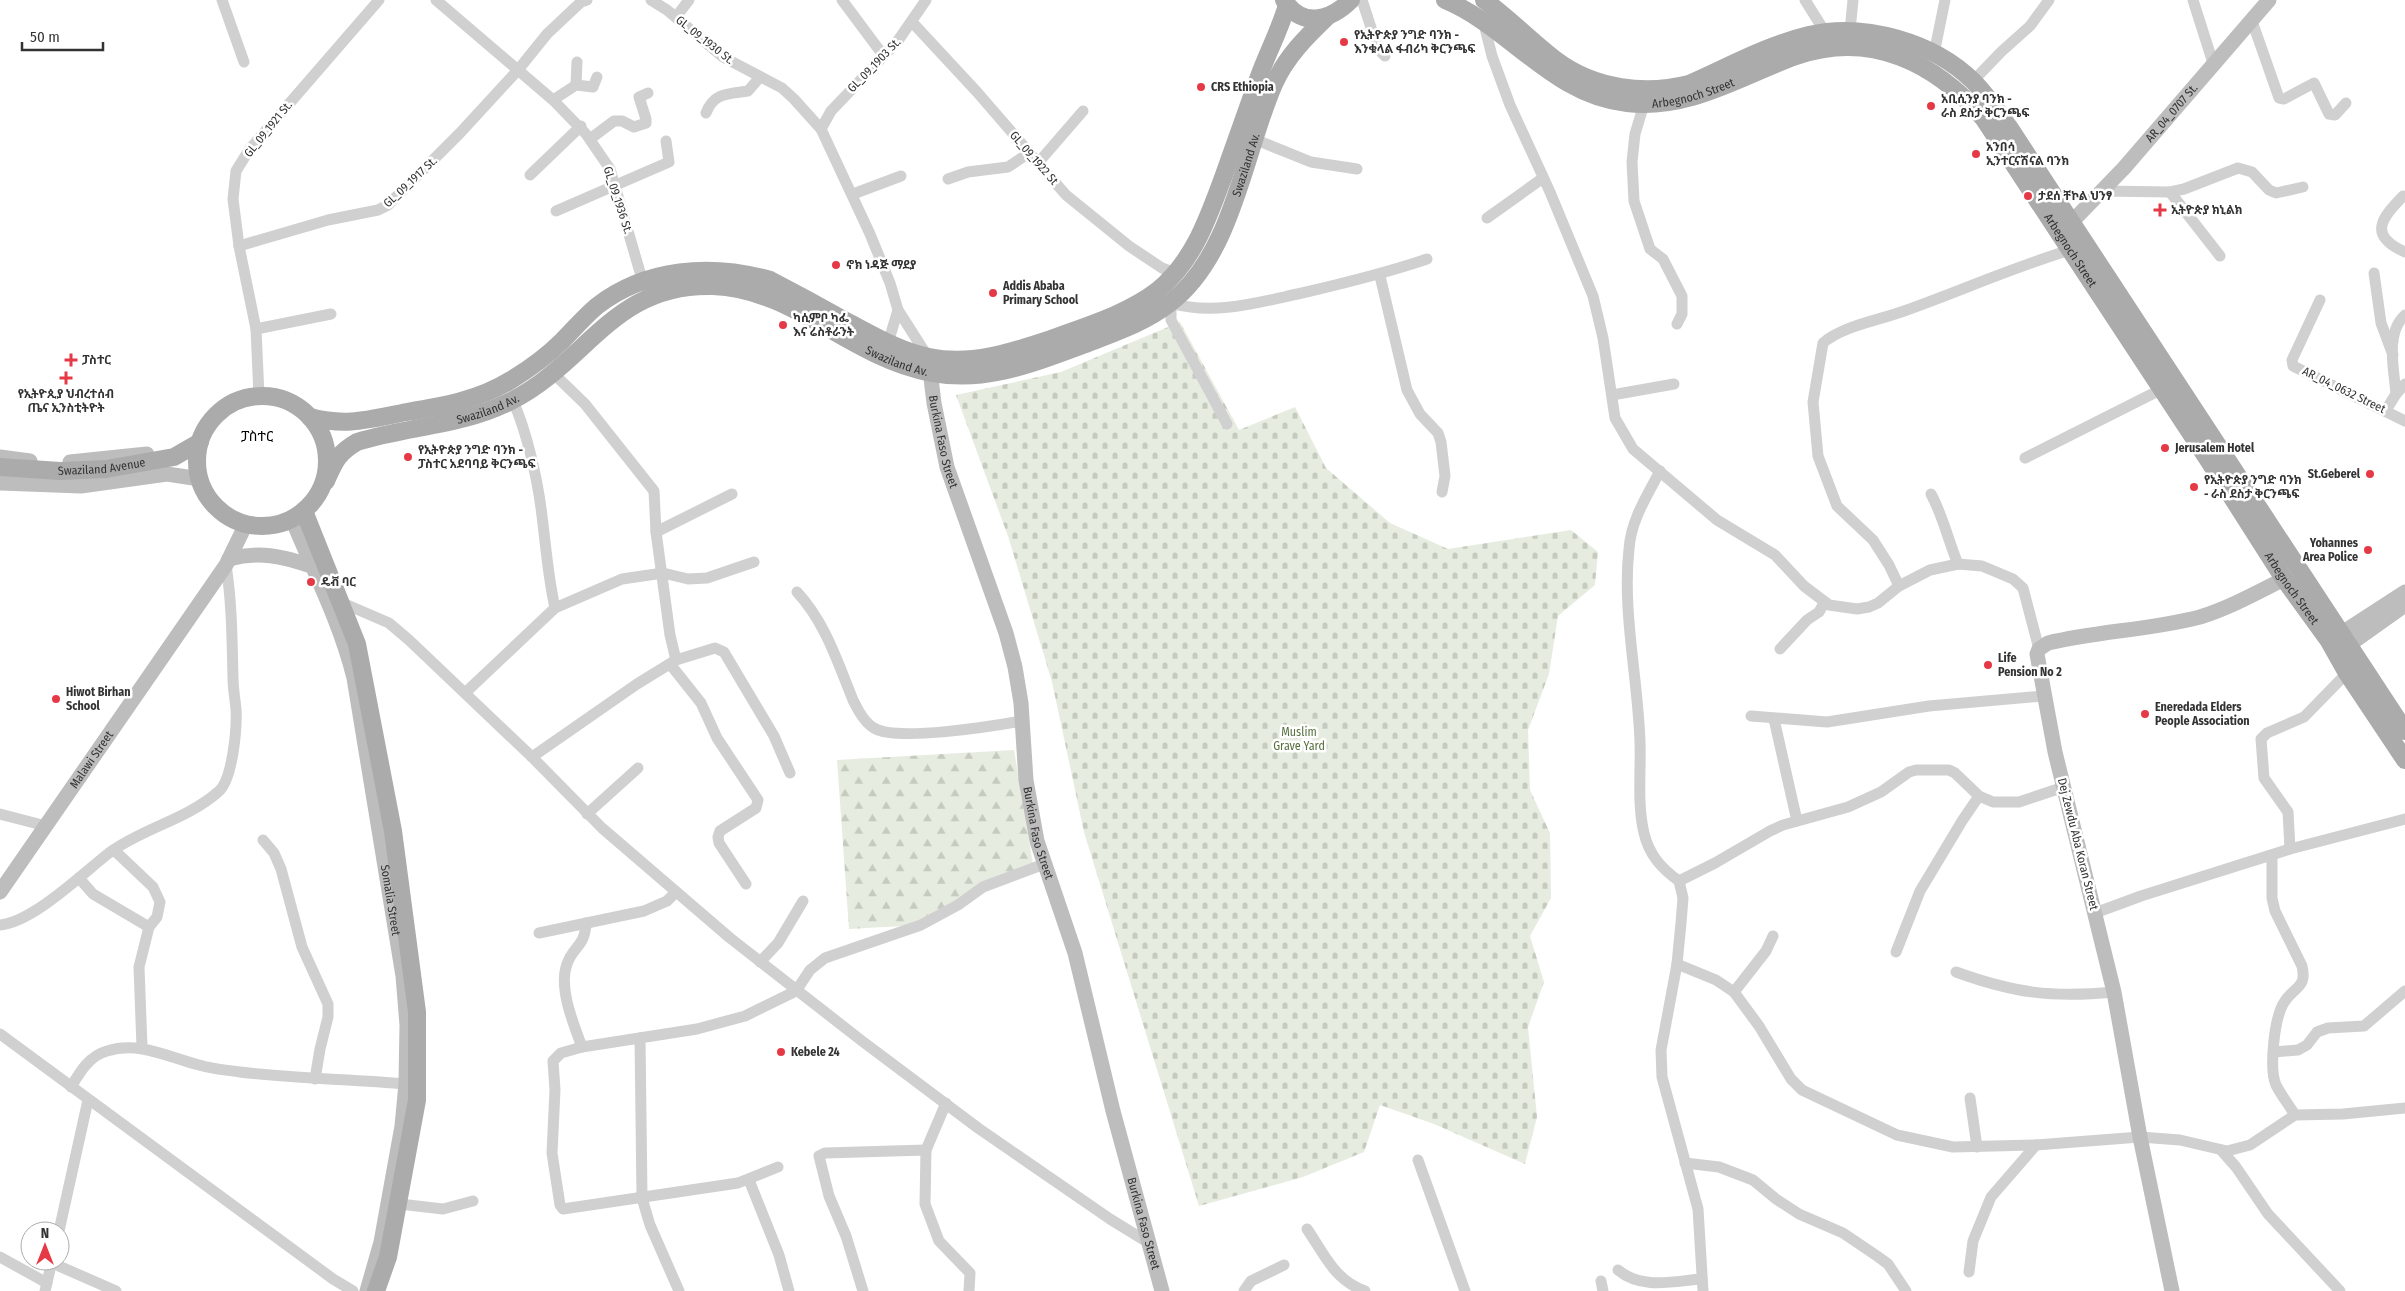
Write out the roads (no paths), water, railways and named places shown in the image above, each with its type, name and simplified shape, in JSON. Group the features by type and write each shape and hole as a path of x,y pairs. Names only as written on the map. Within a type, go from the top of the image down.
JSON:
{"main road":[{"name":"Swaziland Av.","path":"326,481 336,458 345,449 358,442 449,424 492,410 513,400 553,373 645,289 683,272 707,270 748,274 770,280 929,365 945,376 978,376 1029,366 1137,324 1171,303 1195,277 1215,244 1233,202 1274,82 1302,41 1327,17 1340,11 1352,0"},
{"name":"Arbegnoch Street","path":"1445,0 1489,7 1559,62 1576,72 1615,86 1648,90 1689,84 1777,46 1825,32 1850,31 1893,38 1934,54 1973,81 2009,127 2065,229 2070,250 2284,579 2339,643 2347,673 2405,760"},
{"name":"AR_04_0707 St.","path":"2065,229 2124,168 2212,63 2269,0"},
{"name":"Swaziland Av.","path":"310,417 331,423 365,421 437,407 494,389 545,356 597,306 618,291 645,289 666,291 714,286 746,291 793,309 876,354 929,365 946,359 980,358 1023,348 1137,304 1159,289 1175,273 1186,261 1201,235 1258,79 1278,36 1285,2"},
{"path":"1285,2 1305,17 1316,19 1327,17"},
{"name":"Arbegnoch Street","path":"1489,7 1507,41 1566,83 1594,96 1626,103 1669,103 1713,92 1787,60 1829,48 1865,49 1896,54 1939,76 1975,109 2065,229 2339,643 2405,731"},
{"name":"Burkina Faso Street","path":"929,365 947,467 1010,647 1018,683 1028,798 1037,841 1075,954 1162,1291"},
{"path":"259,396 278,398 295,405 310,417 325,443 328,458 326,481 314,500 298,515 277,524 262,526 246,524 223,514 206,495 199,475 197,454 201,439 208,425 225,408 236,402 259,396"},
{"path":"0,457 42,462 100,460 167,450 201,439"},
{"name":"Swaziland Avenue","path":"0,467 60,471 106,469 174,457 201,439"},
{"name":"Swaziland Avenue","path":"0,473 83,477 175,464 186,465 199,475"},
{"path":"0,483 81,486 168,474 199,475"},
{"path":"298,515 333,599 357,644 393,831 417,1012 416,1100 394,1203 388,1257 376,1291"},
{"name":"Somalia Street","path":"298,515 311,566 333,599 348,653 367,753 403,976 407,1026 406,1084 394,1203 367,1291"},
{"name":"Malawi Street","path":"0,892 227,562 246,524"},
{"path":"227,562 256,554 270,554 311,566"},
{"path":"2039,649 2048,643 2076,637 2162,625 2202,616 2228,606 2284,579"},
{"path":"2339,643 2405,592"},
{"path":"2339,643 2405,606"},
{"name":"Dej Zewdu Aba Koran Street","path":"2039,649 2037,660 2043,696 2114,992 2140,1137 2172,1291"}],"street":[{"path":"222,0 244,62"},
{"name":"GL_09_1921 St.","path":"259,396 256,329 239,246 233,198 234,179 238,165 272,122 379,0"},
{"name":"GL_09_1936 St.","path":"436,0 553,100 580,126 590,139 610,169 645,289"},
{"name":"GL_09_1930 St.","path":"651,0 676,17 723,57 782,88 794,98 821,129 853,194 890,283 898,310 929,365"},
{"path":"676,17 689,0"},
{"path":"842,0 882,55"},
{"name":"GL_09_1903 St.","path":"821,129 831,111 882,55 897,42 926,0"},
{"path":"1362,0 1378,49 1385,56"},
{"path":"1805,0 1825,32"},
{"path":"1850,31 1853,0"},
{"path":"1934,54 1945,0"},
{"path":"1973,81 2002,50 2030,26 2048,0"},
{"path":"2193,0 2212,63"},
{"name":"GL_09_1917 St.","path":"239,246 320,222 378,210 388,205 446,147 518,70 547,34 582,1"},
{"path":"1489,7 1502,83 1594,296 1615,418 1633,449 1721,523 1775,555 1804,586 1824,603 1836,607 1857,609 1868,607 1878,603 1899,586 1930,570 1958,564 1982,566 2013,579 2021,585 2039,649"},
{"path":"2252,21 2279,98 2284,99 2314,83 2329,114 2336,115 2346,103"},
{"name":"GL_09_1922 St","path":"912,22 1081,209 1147,259 1175,273"},
{"path":"576,85 578,62"},
{"path":"553,100 576,85 592,87 597,77"},
{"path":"706,113 709,106 718,96 748,91 760,77"},
{"path":"590,139 614,121 622,121 634,127 646,123 639,97 648,93"},
{"path":"1644,104 1635,134 1632,156 1634,201 1650,250 1663,259 1682,296 1682,314 1677,324"},
{"path":"1038,163 1084,111"},
{"path":"530,176 580,126"},
{"path":"1254,139 1311,162 1357,169"},
{"path":"556,211 669,162 666,141"},
{"path":"948,179 968,172 1008,167 1029,153"},
{"path":"2102,191 2170,192 2184,189 2238,168 2249,170 2269,190 2276,194 2303,187"},
{"path":"853,194 901,176"},
{"path":"1487,218 1543,178"},
{"path":"2170,192 2220,256"},
{"path":"2404,196 2381,222 2386,238 2392,245 2405,252"},
{"path":"1899,586 1889,565 1873,540 1837,506 1818,456 1814,430 1813,402 1823,343 1836,333 1903,312 2038,260 2070,250"},
{"path":"1227,424 1171,320 1171,303 1184,307 1209,308 1251,304 1380,276 1428,259"},
{"path":"2374,273 2381,323 2392,355"},
{"path":"1380,276 1407,390 1420,414 1438,433 1442,442 1445,476 1442,492"},
{"name":"AR_04_0632 Street","path":"2320,300 2292,360 2294,366 2405,421"},
{"path":"888,343 898,310"},
{"path":"256,329 331,314"},
{"path":"2396,394 2392,355 2395,326 2405,315"},
{"path":"553,373 585,404 650,483 656,498 656,532 673,662 701,703 716,738 758,800 756,808 720,831 718,837 719,843 746,884"},
{"path":"1612,395 1674,384"},
{"path":"2386,410 2405,384"},
{"path":"2025,458 2162,389"},
{"path":"513,400 523,429 539,499 549,582 555,608"},
{"path":"1618,1270 1630,1279 1643,1282 1702,1285 1698,1209 1664,1090 1661,1064 1664,1031 1677,964 1683,898 1679,881 1664,870 1654,858 1644,834 1639,779 1638,710 1629,616 1628,571 1631,536 1639,512 1660,472"},
{"path":"656,532 732,494"},
{"path":"1931,494 1942,513 1958,564"},
{"path":"0,925 18,921 129,840 181,816 217,794 226,783 229,773 236,710 233,685 231,598 227,562"},
{"path":"465,693 555,608 622,579 663,574 688,578 707,578 754,562"},
{"path":"798,592 811,608 837,656 850,693 872,728 896,735 960,730 1022,721"},
{"path":"333,599 389,624 532,756 587,814 676,892 796,991 1055,1182 1149,1243"},
{"path":"1780,649 1807,620 1819,612 1824,603"},
{"path":"532,756 637,684 673,662 711,648 722,650 774,736 790,773"},
{"path":"2290,850 2288,812 2264,778 2261,739 2267,733 2304,717 2347,673"},
{"path":"1751,716 1827,722 1929,706 2043,696"},
{"path":"1774,719 1797,821"},
{"path":"587,814 638,768"},
{"path":"1679,881 1715,863 1770,831 1797,821 1825,815 1866,800 1882,792 1909,772 1916,770 1949,770 1980,796 1993,802 2019,802 2064,787"},
{"path":"1896,952 1920,891 1962,821 1980,796"},
{"path":"0,814 46,826"},
{"path":"2095,913 2141,896 2290,850 2405,819"},
{"path":"262,840 274,853 281,869 302,947 328,1004 328,1017 315,1078"},
{"path":"114,850 153,887 159,897 160,909 149,927 138,977 142,1047"},
{"path":"2272,856 2272,898 2275,911 2279,923 2302,966 2304,974 2303,984 2285,1000 2280,1009 2274,1032 2273,1074 2276,1085 2295,1115"},
{"path":"778,1167 749,1180 565,1209 561,1207 552,1154 555,1090 552,1064 557,1055 582,1047 697,1030 731,1021 796,991 810,970 825,958 921,925 983,887 1044,864"},
{"path":"79,878 93,894 149,927"},
{"path":"539,933 654,908 667,901 676,892"},
{"path":"760,962 778,943 803,902"},
{"path":"582,1047 569,1010 566,970 567,962 585,936 586,923"},
{"path":"1734,992 1766,951 1773,936"},
{"path":"1677,964 1716,980 1734,992 1759,1026 1791,1079 1802,1090 1897,1135 1935,1144 1977,1147 2036,1145 2140,1137 2180,1140 2224,1150 2250,1145 2295,1115 2343,1114 2405,1108"},
{"path":"1956,972 1993,985 2025,992 2067,995 2114,992"},
{"path":"2274,1052 2298,1050 2307,1045 2317,1032 2328,1028 2364,1026 2405,992"},
{"path":"0,1035 332,1279 353,1291"},
{"path":"640,1038 642,1198 650,1225 679,1291"},
{"path":"71,1087 84,1066 98,1054 107,1050 142,1047 200,1066 277,1077 406,1084"},
{"path":"1970,1098 1977,1147"},
{"path":"61,1221 88,1100"},
{"path":"946,1103 926,1150 923,1194 928,1216 938,1241 970,1273 968,1291"},
{"path":"1969,1272 1973,1241 1991,1197 2036,1145"},
{"path":"863,1291 846,1236 829,1196 819,1156 824,1153 926,1150"},
{"path":"2224,1150 2268,1214 2340,1291"},
{"path":"1418,1160 1465,1291"},
{"path":"1685,1163 1719,1167 1753,1180 1776,1199 1800,1214 1843,1233 1877,1256 1888,1264 1906,1291"},
{"path":"749,1180 779,1255 789,1291"},
{"path":"394,1203 443,1209 473,1202"},
{"path":"1307,1229 1337,1274 1350,1285 1365,1291"},
{"path":"0,1257 46,1287 50,1271"},
{"path":"1244,1291 1252,1282 1284,1265"},
{"path":"70,1270 116,1291"}],"place":[{"name":"የኢትዮጵያ ንግድ ባንክ - እንቁላል ፋብሪካ ቅርንጫፍ","path":"1344,42"},
{"name":"CRS Ethiopia","path":"1201,87"},
{"name":"አቢሲንያ ባንክ - ራስ ደስታ ቅርንጫፍ","path":"1931,106"},
{"name":"አንበሳ ኢንተርናሽናል ባንክ","path":"1976,154"},
{"name":"ታደሰ ቸኮል ህንፃ","path":"2028,196"},
{"name":"ኢትዮጵያ ክኒልክ","path":"2160,210"},
{"name":"ኖክ ነዳጅ ማደያ","path":"836,265"},
{"name":"Addis Ababa Primary School","path":"993,293"},
{"name":"ካሲምቦ ካፌ እና ሬስቶራንት","path":"783,325"},
{"name":"ፓስተር","path":"71,360"},
{"name":"የኢትዮጲያ ህብረተሰብ ጤና ኢንስቲትዮት","path":"66,378"},
{"name":"Jerusalem Hotel","path":"2165,448"},
{"name":"የኢትዮጵያ ንግድ ባንክ - ፓስተር አደባባይ ቅርንጫፍ","path":"408,457"},
{"name":"St.Geberel","path":"2370,474"},
{"name":"የኢትዮጵያ ንግድ ባንክ - ራስ ደስታ ቅርንጫፍ","path":"2194,487"},
{"name":"Yohannes Area Police","path":"2368,550"},
{"name":"ዴቭ ባር","path":"311,582"},
{"name":"Life Pension No 2","path":"1988,665"},
{"name":"Hiwot Birhan School","path":"56,699"},
{"name":"Eneredada Elders People Association","path":"2145,714"},
{"name":"Kebele 24","path":"781,1052"}],"district":[{"name":"ፓስተር","path":"257,436"}],"park label":[{"name":"Muslim Grave Yard","path":"1299,739"}]}
